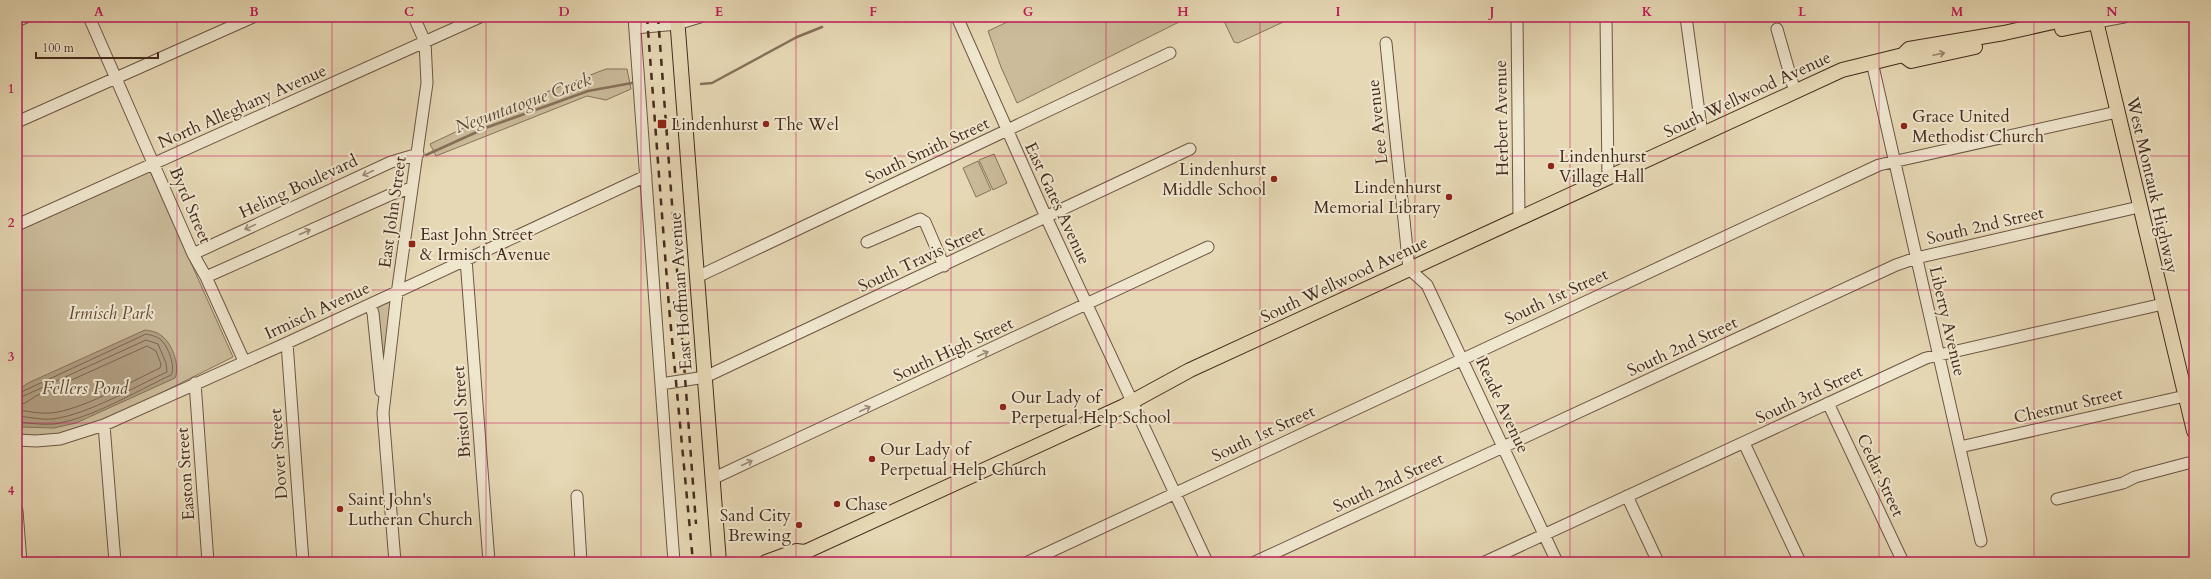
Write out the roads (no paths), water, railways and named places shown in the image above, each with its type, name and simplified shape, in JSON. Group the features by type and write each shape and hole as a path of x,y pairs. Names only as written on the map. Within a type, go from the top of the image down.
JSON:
{"main road":[{"name":"South Wellwood Avenue","path":"766,562 796,550 800,557 1131,403 1190,370 1842,70 1903,55 1909,49 2004,33 2075,17"},
{"name":"East Hoffman Avenue","path":"677,20 718,562"},
{"name":"South Wellwood Avenue","path":"1903,55 1911,61 2096,20"},
{"name":"West Montauk Highway","path":"2096,20 2116,112 2185,396 2194,426"}],"street":[{"path":"17,21 26,17"},
{"name":"Byrd Street","path":"89,17 194,254 244,361"},
{"path":"17,122 253,17"},
{"name":"East John Street","path":"383,413 398,291 427,83 425,42 414,17"},
{"name":"North Alleghany Avenue","path":"17,225 480,17"},
{"path":"634,22 677,20 700,17"},
{"name":"East Gates Avenue","path":"957,17 1007,132 1086,305 1207,562"},
{"name":"Herbert Avenue","path":"1517,17 1519,218"},
{"path":"1606,17 1608,178"},
{"path":"1686,17 1702,134"},
{"name":"South Wellwood Avenue","path":"2096,20 2124,17"},
{"name":"East Hoffman Avenue","path":"634,22 674,560"},
{"path":"1777,29 1795,92"},
{"name":"Lee Avenue","path":"1386,43 1409,269"},
{"name":"South Smith Street","path":"697,277 1007,132 1170,53"},
{"name":"Liberty Avenue","path":"1872,62 1982,542"},
{"name":"South 1st Street","path":"1028,562 1878,165 1894,163 2116,112"},
{"name":"South Travis Street","path":"661,384 705,377 944,266 1190,149"},
{"name":"Heling Boulevard","path":"194,254 391,162 418,154"},
{"name":"Irmisch Avenue","path":"17,440 36,441 60,439 104,425 244,361 288,343 646,176"},
{"path":"206,277 392,194 412,188"},
{"name":"South 2nd Street","path":"1255,562 1896,265 1916,258 2139,207"},
{"path":"867,242 920,219 925,222 944,266"},
{"name":"South High Street","path":"712,480 1208,247"},
{"name":"Bristol Street","path":"466,259 489,562"},
{"name":"Reade Avenue","path":"1409,269 1427,285 1557,562"},
{"name":"South 3rd Street","path":"1485,562 1828,403 1938,354 2163,304"},
{"name":"East John Street","path":"370,305 373,313 383,413 395,562"},
{"name":"Dover Street","path":"288,343 303,562"},
{"name":"Easton Street","path":"195,383 208,562"},
{"name":"Chestnut Street","path":"1960,447 2185,396"},
{"name":"Cedar Street","path":"1828,403 1903,562"},
{"path":"104,425 115,562"},
{"path":"1744,442 1800,562"},
{"path":"2057,499 2123,483 2135,477 2188,463"},
{"path":"577,496 581,562"},
{"path":"1627,496 1658,562"},
{"path":"17,511 21,562"}],"water":[{"name":"Fellers Pond","path":"145,330 159,334 170,345 175,356 177,368 175,378 76,423 54,428 21,427 18,425 17,391 28,383"}],"waterway":[{"name":"Neguntatogue Creek","path":"701,84 712,83 797,37 822,27"},
{"name":"Neguntatogue Creek","path":"426,155 488,127 588,91 632,83"}],"railway":[{"path":"647,17 669,307 693,562"},
{"path":"658,17 696,524"}],"place":[{"name":"Lindenhurst","path":"662,124"},
{"name":"The Wel","path":"766,124"},
{"name":"Grace United Methodist Church","path":"1904,126"},
{"name":"Lindenhurst Village Hall","path":"1551,166"},
{"name":"Lindenhurst Middle School","path":"1274,179"},
{"name":"Lindenhurst Memorial Library","path":"1449,197"},
{"name":"East John Street & Irmisch Avenue","path":"412,244"},
{"name":"Our Lady of Perpetual Help School","path":"1003,407"},
{"name":"Our Lady of Perpetual Help Church","path":"872,459"},
{"name":"Chase","path":"837,504"},
{"name":"Saint John's Lutheran Church","path":"340,509"},
{"name":"Sand City Brewing","path":"799,525"}],"park label":[{"name":"Irmisch Park","path":"111,313"}]}
